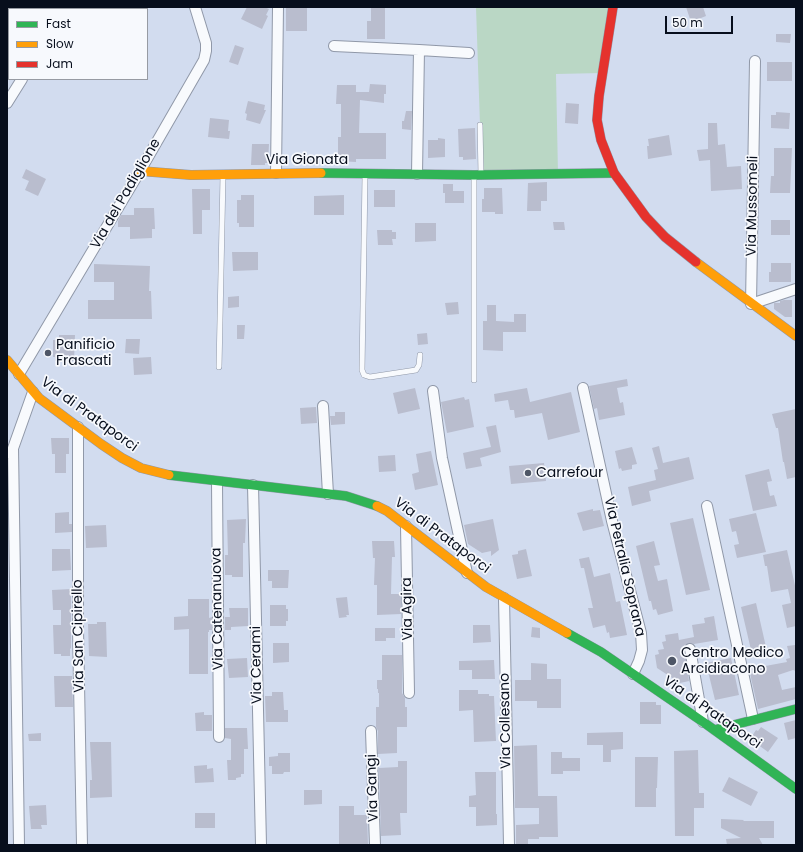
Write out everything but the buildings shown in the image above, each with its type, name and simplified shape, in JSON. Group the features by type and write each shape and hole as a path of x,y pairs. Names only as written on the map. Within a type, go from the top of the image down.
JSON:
{"street":[{"name":"Via del Padiglione","path":"20,374 140,172 205,56 205,40 194,7"},
{"path":"276,174 278,7"},
{"path":"613,7 598,102 597,120 601,140 614,173 641,212 657,230 679,249 796,336"},
{"path":"334,46 469,53"},
{"path":"417,174 420,50"},
{"name":"Via Mussomeli","path":"752,304 755,61"},
{"path":"7,103 21,80"},
{"name":"Via Gionata","path":"140,172 191,175 477,175 614,173"},
{"path":"752,304 796,289"},
{"name":"Via di Prataporci","path":"7,360 20,374 33,392 106,448 141,468 168,475 217,482 352,497 380,507 467,573 504,598 591,646 703,722 796,789"},
{"name":"Via Petralia Soprana","path":"583,388 612,521 641,633 642,650 633,674"},
{"path":"433,390 442,458 467,573"},
{"path":"7,465 33,392"},
{"path":"323,406 328,494"},
{"name":"Via San Cipirello","path":"78,427 78,629 82,845"},
{"path":"13,448 19,845"},
{"name":"Via Catenanuova","path":"217,482 220,737"},
{"name":"Via Cerami","path":"253,485 261,845"},
{"path":"707,506 753,719"},
{"name":"Via Agira","path":"406,526 409,693"},
{"name":"Via Collesano","path":"504,598 509,845"},
{"path":"690,649 703,722"},
{"path":"714,730 796,709"},
{"name":"Via Gangi","path":"371,731 375,845"}],"lane":[{"path":"474,380 477,175 480,125"},
{"path":"219,367 223,175"},
{"path":"365,175 362,370 364,375 370,377 416,370 419,365 420,355"}],"green space":[{"path":"476,7 613,7 602,73 556,74 558,174 481,175"}],"traffic: fast":[{"path":"321,173 474,175 614,173"},
{"path":"169,475 346,496 377,506"},
{"path":"567,633 601,652 706,724 796,789"},
{"path":"714,730 796,709"}],"traffic: slow":[{"path":"140,171 191,175 321,173"},
{"path":"696,262 796,336"},
{"path":"7,360 39,398 101,444 122,458 141,468 169,475"},
{"path":"377,506 387,511 486,587 567,633"}],"traffic: jam":[{"path":"613,7 599,96 597,120 601,140 614,173 646,217 665,237 696,262"}],"place":[{"name":"Panificio Frascati","path":"48,353"},
{"name":"Carrefour","path":"528,473"},
{"name":"Centro Medico Arcidiacono","path":"672,661"}]}
